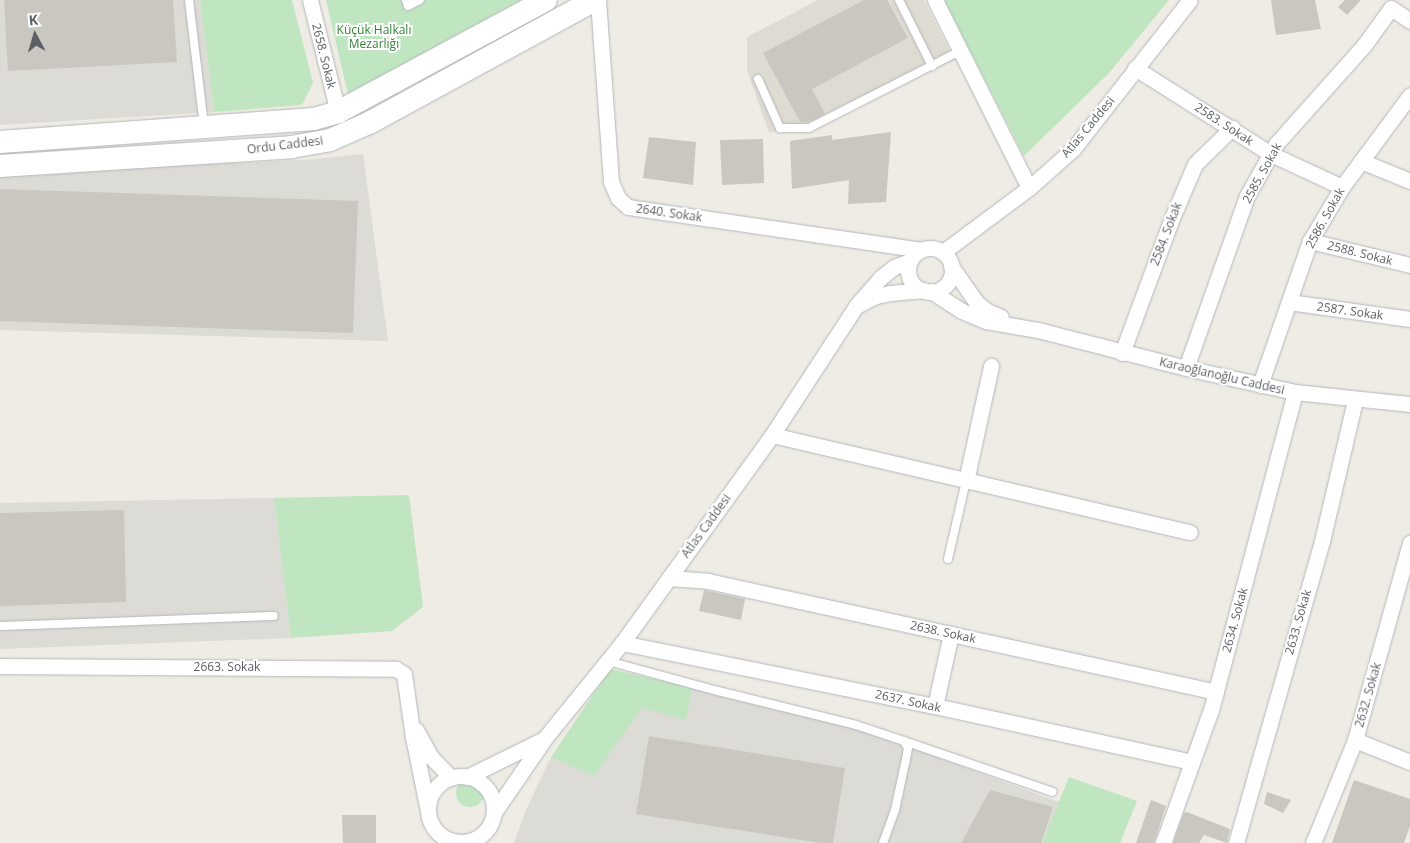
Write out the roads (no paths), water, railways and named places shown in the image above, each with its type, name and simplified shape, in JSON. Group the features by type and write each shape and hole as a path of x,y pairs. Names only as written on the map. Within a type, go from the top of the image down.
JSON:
{"main road":[{"name":"Ordu Caddesi","path":"0,142 292,122 338,112 546,0"},
{"name":"Ordu Caddesi","path":"0,166 283,147 330,140 369,123 597,0"}],"street":[{"name":"2658. Sokak","path":"310,0 338,112"},
{"name":"2640. Sokak","path":"597,0 611,182 618,198 628,208 921,250"},
{"path":"935,0 1029,188"},
{"name":"Atlas Caddesi","path":"943,252 1029,188 1073,149 1190,0"},
{"name":"2585. Sokak","path":"1186,368 1247,196 1276,144 1365,44 1391,8 1410,21"},
{"name":"2583. Sokak","path":"1135,68 1271,154 1342,187"},
{"name":"2586. Sokak","path":"1260,385 1310,241 1342,187 1410,95"},
{"name":"2584. Sokak","path":"1122,353 1172,218 1195,164 1232,128"},
{"path":"1360,161 1410,181"},
{"name":"2588. Sokak","path":"1310,241 1410,265"},
{"path":"932,248 943,252 976,302 987,311 1038,330 986,321 962,311 912,282 908,268 910,261 921,250 932,248"},
{"name":"Atlas Caddesi","path":"495,811 545,738 622,643 772,435 856,306 880,278 894,267 910,261"},
{"path":"856,306 883,294 938,290 949,280 951,266"},
{"name":"2587. Sokak","path":"1289,302 1410,319"},
{"name":"Karaoğlanoğlu Caddesi","path":"1038,330 1122,353 1295,392 1355,400 1410,404"},
{"path":"966,481 991,366"},
{"name":"2634. Sokak","path":"1163,843 1216,692 1295,392"},
{"name":"2633. Sokak","path":"1236,843 1322,541 1355,400"},
{"path":"772,435 1190,532"},
{"name":"2632. Sokak","path":"1313,843 1355,740 1410,543"},
{"name":"2638. Sokak","path":"669,578 724,584 1216,692"},
{"path":"935,706 951,634"},
{"name":"2637. Sokak","path":"622,643 935,706 1192,762"},
{"name":"2663. Sokak","path":"0,666 396,669 404,674 413,737 428,811"},
{"path":"412,722 431,757 451,778"},
{"name":"Atlas Caddesi","path":"467,777 545,738"},
{"path":"1355,740 1410,762"},
{"path":"431,843 433,828 428,811 434,790 441,783 451,778 467,777 484,785 494,801 495,811 486,837 459,843 440,835 433,828"}],"lane":[{"path":"189,0 204,127"},
{"path":"406,0 408,6 420,0"},
{"path":"899,0 932,66"},
{"path":"758,79 780,128 809,128 960,52"},
{"path":"948,559 966,481"},
{"path":"0,626 274,616"},
{"path":"608,661 718,691 856,724 1053,792"},
{"path":"883,843 895,810 906,759 908,748 904,741"}],"park label":[{"name":"Küçük Halkalı Mezarlığı","path":"374,37"}]}
